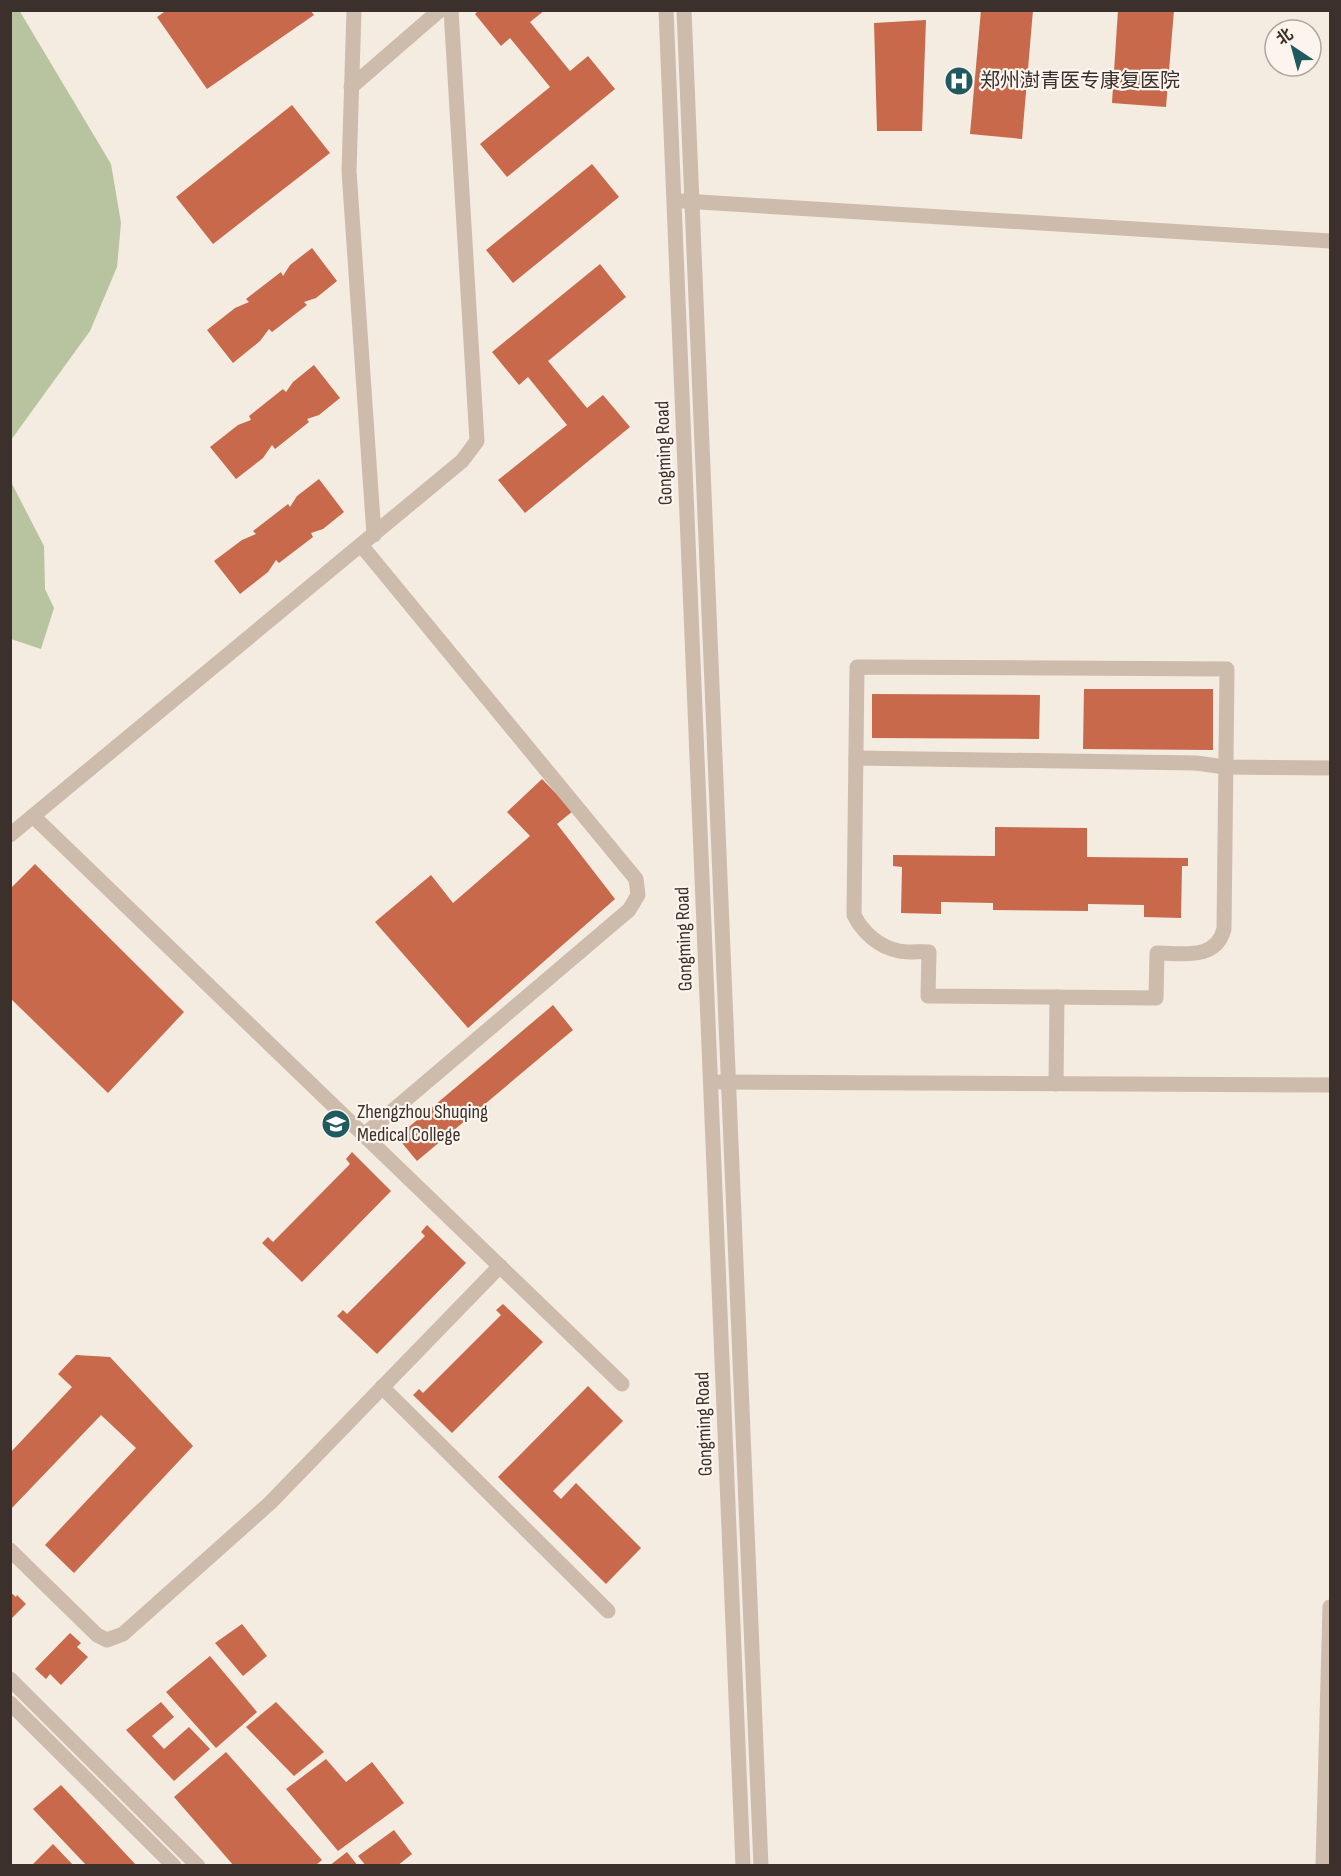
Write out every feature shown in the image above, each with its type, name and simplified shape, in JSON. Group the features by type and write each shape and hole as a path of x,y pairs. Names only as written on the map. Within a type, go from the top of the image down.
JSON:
{"street":[{"path":"354,10 348,171 374,535"},
{"path":"351,87 440,10"},
{"path":"10,835 462,461 477,441 451,10"},
{"name":"Gongming Road","path":"666,10 743,1866"},
{"name":"Gongming Road","path":"684,10 761,1866"},
{"path":"674,200 1330,242"},
{"path":"361,545 636,879 638,895 629,910 364,1135"},
{"path":"857,667 1227,669 1226,767 1224,929 1218,943 1201,953 1157,953 1156,998 928,996 929,951 899,951 877,942 860,926 854,915 857,667"},
{"path":"856,758 1184,762 1226,767 1330,768"},
{"path":"33,816 622,1384"},
{"path":"1056,1084 1057,997"},
{"path":"711,1082 1330,1085"},
{"path":"10,1550 97,1635 107,1640 123,1634 270,1503 500,1266"},
{"path":"382,1387 608,1611"},
{"path":"1323,1866 1330,1607"},
{"path":"10,1679 198,1866"},
{"path":"10,1703 174,1866"}],"green space":[{"path":"19,10 111,164 121,223 117,267 90,331 11,440 10,11"},
{"path":"11,482 44,546 45,589 54,608 41,649 11,639"}],"building":[{"path":"167,10 310,10 314,15 207,89 157,17"},
{"path":"479,10 545,10 530,22 570,71 588,56 615,89 507,177 480,144 550,87 510,38 501,46 475,14"},
{"path":"981,10 1033,10 1022,139 970,134"},
{"path":"1118,10 1174,10 1166,107 1112,103"},
{"path":"926,20 922,131 877,131 874,23"},
{"path":"292,105 330,153 213,244 176,197"},
{"path":"592,164 619,197 513,283 486,250"},
{"path":"312,248 337,281 316,298 304,302 307,305 272,332 269,329 260,341 233,363 207,330 235,308 249,302 246,299 281,272 283,276 290,265"},
{"path":"600,264 626,297 548,361 587,408 603,395 630,427 525,513 498,480 567,425 528,377 519,385 492,352"},
{"path":"314,365 340,398 319,415 307,419 309,422 275,449 272,445 263,458 236,479 210,447 238,425 251,420 249,416 283,389 286,392 293,382"},
{"path":"319,479 344,512 323,529 311,533 313,537 279,563 276,560 268,572 240,594 214,561 242,540 256,534 253,531 288,504 290,507 297,496"},
{"path":"1084,689 1213,689 1213,750 1083,749"},
{"path":"872,694 1040,695 1039,739 872,738"},
{"path":"542,779 573,811 557,824 615,899 468,1028 375,922 431,875 453,903 530,836 507,812"},
{"path":"995,827 1087,828 1087,857 1188,858 1188,866 1182,866 1181,918 1144,917 1144,905 1088,904 1088,911 993,910 993,903 941,902 941,914 901,913 902,867 893,866 893,855 995,856"},
{"path":"35,864 184,1012 108,1093 10,998 10,889"},
{"path":"553,1005 573,1030 417,1161 397,1137"},
{"path":"352,1152 391,1191 302,1282 262,1243 268,1237 273,1242 350,1164 346,1159"},
{"path":"427,1225 466,1263 377,1354 337,1316 343,1310 347,1314 425,1236 421,1232"},
{"path":"503,1304 543,1342 452,1433 413,1395 419,1389 423,1393 501,1315 496,1310"},
{"path":"76,1355 110,1357 193,1446 74,1573 45,1545 136,1448 101,1415 10,1510 10,1453 72,1387 58,1374"},
{"path":"588,1386 623,1421 553,1491 561,1499 576,1483 641,1548 606,1584 498,1477"},
{"path":"10,1592 26,1604 10,1620"},
{"path":"242,1624 267,1656 243,1676 215,1643"},
{"path":"70,1633 81,1643 77,1647 88,1657 61,1685 50,1674 46,1679 35,1669"},
{"path":"210,1656 257,1712 216,1748 166,1692"},
{"path":"161,1702 174,1717 152,1736 164,1749 189,1727 210,1749 174,1781 126,1730"},
{"path":"276,1702 324,1752 294,1776 246,1727"},
{"path":"226,1752 322,1860 315,1866 234,1866 174,1797"},
{"path":"326,1759 346,1782 372,1762 404,1803 338,1851 286,1789"},
{"path":"61,1785 137,1866 87,1866 33,1809"},
{"path":"394,1830 412,1854 397,1866 366,1866 358,1856"},
{"path":"53,1844 74,1866 31,1866"},
{"path":"347,1852 358,1866 329,1866"}],"place":[{"name":"郑州澍青医专康复医院","path":"959,81"},
{"name":"Zhengzhou Shuqing Medical College","path":"336,1124"}]}
